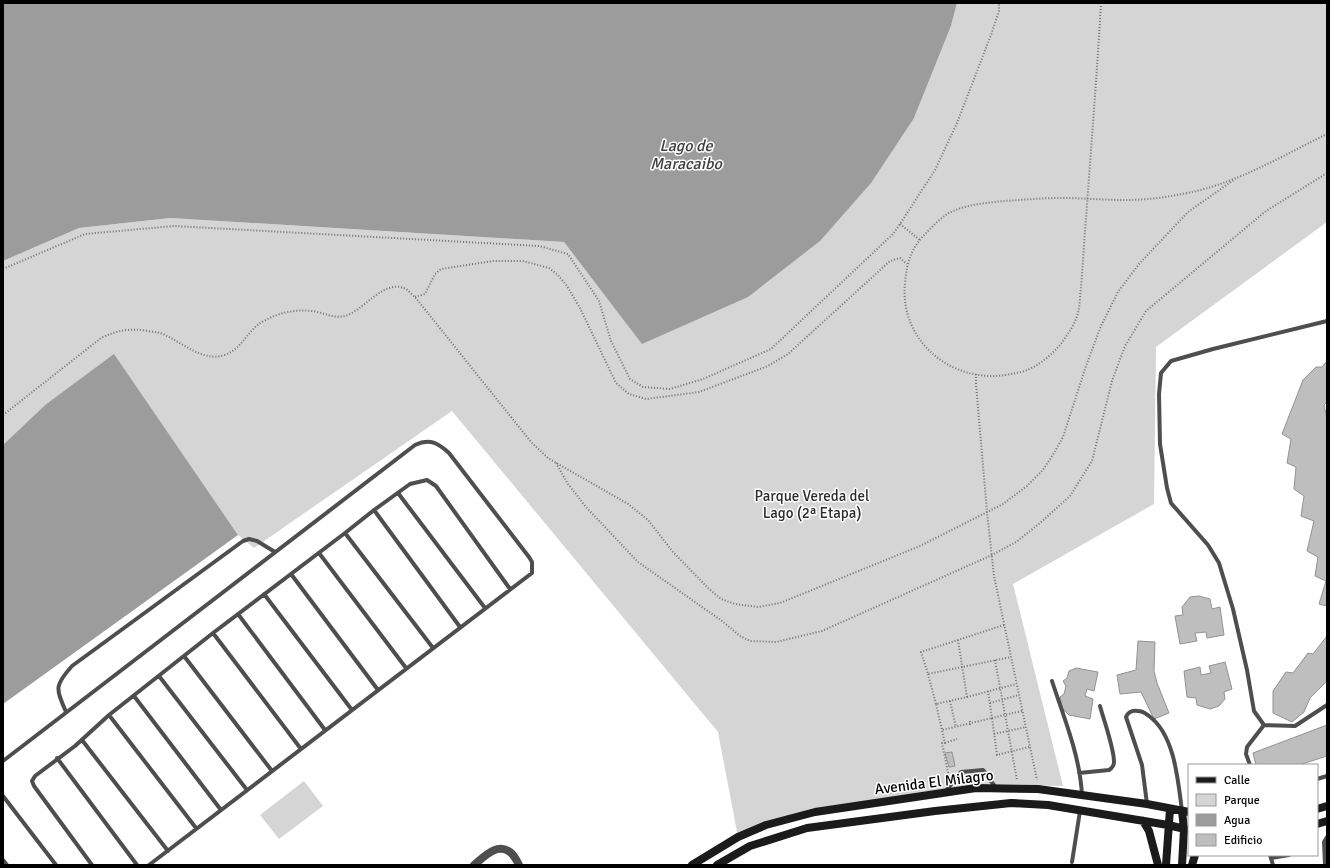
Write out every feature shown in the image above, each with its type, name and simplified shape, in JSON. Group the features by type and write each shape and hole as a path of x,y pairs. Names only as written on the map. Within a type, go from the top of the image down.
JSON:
{"main road":[{"name":"Avenida El Milagro","path":"692,865 738,837 766,825 815,812 976,788 1038,789 1148,804 1185,812"},
{"name":"Avenida El Milagro","path":"718,865 750,846 807,828 935,810 1012,803 1048,805 1168,825 1186,830"},
{"path":"1166,865 1170,809"},
{"path":"1182,865 1186,830 1185,812"},
{"path":"1143,821 1149,831 1158,865"}],"street":[{"path":"474,865 494,850 504,848 511,852 520,865"}],"lane":[{"path":"1264,725 1254,711 1247,670 1233,609 1219,563 1208,545 1171,503 1166,488 1160,444 1159,394 1161,373 1171,361 1327,321"},
{"path":"3,761 415,445 423,441 440,445 449,453 532,562 532,573 149,865"},
{"path":"92,865 34,786 32,781 35,776 82,740 109,715 213,633 410,484 427,480 436,486 510,589"},
{"path":"398,493 485,608"},
{"path":"374,510 460,627"},
{"path":"345,533 433,648"},
{"path":"66,712 57,692 60,679 72,666 243,542 249,539 257,541 275,552"},
{"path":"319,553 406,668"},
{"path":"291,574 378,690"},
{"path":"264,594 352,710"},
{"path":"238,614 326,730"},
{"path":"213,633 301,749"},
{"path":"184,656 272,771"},
{"path":"159,676 247,790"},
{"path":"1052,681 1071,739 1080,773 1082,795"},
{"path":"134,696 222,810"},
{"path":"1264,725 1295,726 1327,705"},
{"path":"1080,773 1109,770 1114,764 1100,706"},
{"path":"1148,804 1142,765 1126,717 1131,711 1143,711 1161,728 1170,747 1185,812"},
{"path":"109,715 196,828"},
{"path":"1250,764 1246,754 1248,747 1264,725"},
{"path":"82,740 168,851"},
{"path":"57,758 137,865"},
{"path":"945,793 960,772 983,770 996,788"},
{"path":"3,796 56,865"},
{"path":"1072,862 1080,811"},
{"path":"1325,865 1324,842 1327,837"},
{"path":"1271,856 1273,865"},
{"path":"3,860 7,865"}],"path":[{"path":"3,269 85,234 174,226 539,246 568,254 599,301 610,341 630,379 643,387 670,389 703,378 771,349 893,234 935,170 957,123 991,35 999,11 999,3"},
{"path":"1101,3 1087,199 1078,313 1066,337 1050,356 1026,370 997,377 976,374 951,367 930,352 911,327 904,294 907,264 913,249 927,232 947,215 963,207 992,202 1034,198 1087,199 1125,200 1151,199 1184,194 1236,179 1327,134"},
{"path":"556,463 568,484 586,507 638,562 722,621 740,636 750,641 776,642 822,631 992,555 1016,542 1070,496 1092,461 1112,381 1125,346 1146,311 1266,211 1327,173"},
{"path":"3,415 101,338 113,332 132,329 162,334 194,351 214,357 226,355 237,350 253,328 276,315 295,310 313,311 327,316 344,316 356,311 384,290 393,287 406,289 415,297 531,442 548,458 628,504 648,520 673,552 708,588 722,599 736,604 758,607 780,603 920,546 1003,504 1027,486 1043,470 1063,437 1086,366 1101,326 1118,292 1139,264 1188,212 1236,179"},
{"path":"900,224 920,240"},
{"path":"415,297 424,294 435,274 441,269 493,261 523,261 549,268 558,275 567,286 580,308 616,383 629,394 646,399 698,392 768,366 788,354 890,261 900,258 907,264"},
{"path":"976,374 987,512 994,576 1038,789"},
{"path":"945,743 936,704 921,652 1004,625"},
{"path":"958,640 967,697"},
{"path":"928,674 1011,657"},
{"path":"995,660 1018,789"},
{"path":"936,704 1016,684"},
{"path":"988,691 997,755 1030,747"},
{"path":"990,703 1019,695"},
{"path":"950,701 956,727"},
{"path":"942,730 1022,711"},
{"path":"994,734 1026,727"},
{"path":"950,786 942,743 957,739"}],"green space":[{"name":"Parque Vereda del Lago (2ª Etapa)","path":"957,3 1327,3 1327,222 1156,347 1154,504 1013,584 1063,786 973,784 874,803 815,812 738,837 718,732 452,411 254,548 238,535 114,355 45,405 3,445 3,261 79,228 170,218 564,242 642,343 914,118 951,26"},
{"path":"304,781 323,806 279,839 260,815"}],"water":[{"name":"Lago de Maracaibo","path":"3,3 957,3 951,26 914,118 871,183 820,241 748,297 642,344 564,242 170,218 79,228 3,261"},
{"path":"114,354 238,535 3,704 3,445 45,405"}],"building":[{"path":"1327,361 1327,402 1324,405 1327,418 1327,606 1319,604 1326,581 1315,576 1318,557 1307,551 1314,521 1301,516 1304,496 1294,489 1296,467 1287,463 1291,439 1282,434 1303,380 1316,367 1322,367"},
{"path":"1199,596 1210,599 1212,609 1220,607 1224,635 1207,638 1206,632 1195,633 1197,641 1180,644 1175,616 1183,615 1182,607 1190,597"},
{"path":"1327,636 1327,681 1310,698 1304,712 1292,722 1273,713 1273,691 1286,672 1293,673 1308,653 1313,654"},
{"path":"1138,641 1155,642 1154,671 1157,683 1169,713 1154,719 1141,692 1120,694 1117,675 1136,670"},
{"path":"1225,662 1232,689 1224,692 1225,699 1219,706 1210,709 1197,705 1196,698 1187,697 1184,671 1200,667 1201,675 1211,673 1209,666"},
{"path":"1076,668 1098,672 1094,691 1087,689 1085,696 1093,699 1090,719 1069,715 1062,708 1060,697 1064,694 1066,686 1063,681 1067,678 1069,671"},
{"path":"1327,725 1327,756 1302,764 1256,764 1253,753"},
{"path":"952,752 955,766 949,767 945,753"}]}
